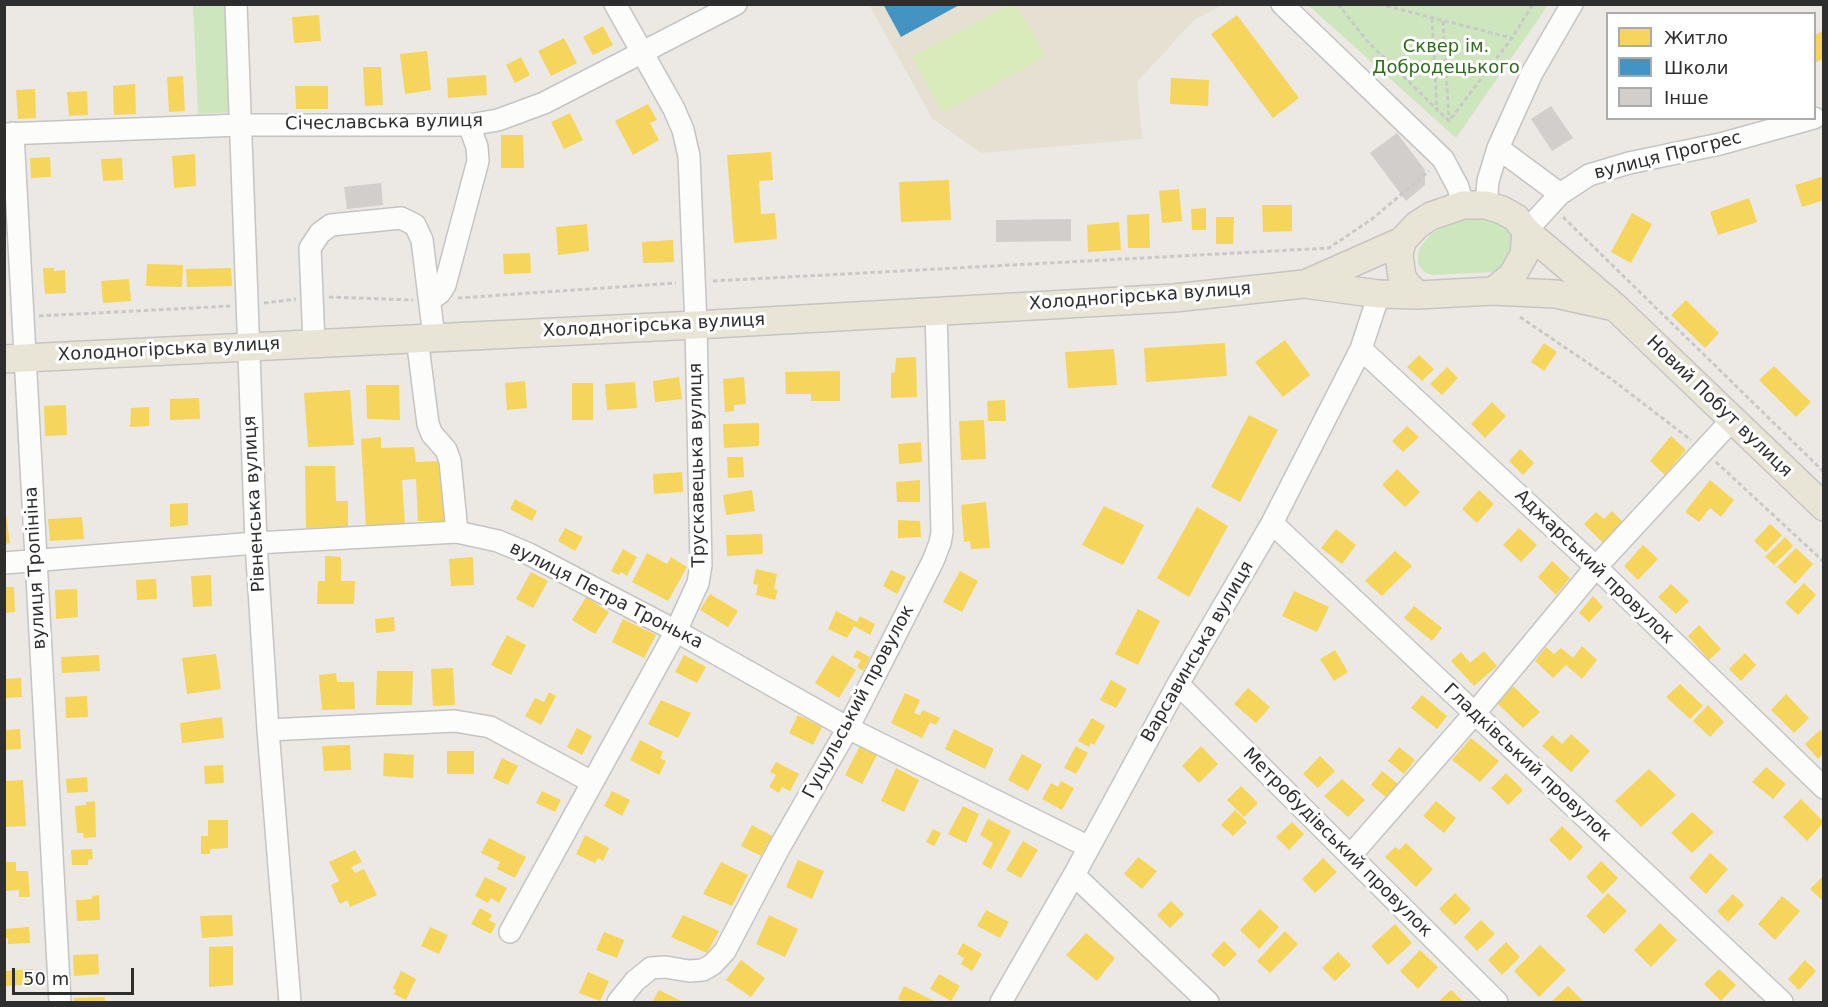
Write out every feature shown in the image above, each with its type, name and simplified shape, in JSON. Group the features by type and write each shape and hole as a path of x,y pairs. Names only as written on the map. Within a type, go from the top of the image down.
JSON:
{"main road":[{"name":"Новий Побут вулиця","path":"1475,205 1502,210 1516,218 1526,231 1614,307 1731,421 1824,507"},
{"path":"1475,205 1431,216 1417,225 1402,241 1399,255 1402,277 1418,295 1493,291 1556,294 1614,307"},
{"path":"1493,291 1512,276 1524,255 1526,231"},
{"name":"Холодногірська вулиця","path":"1304,284 1402,241"},
{"name":"Холодногірська вулиця","path":"15,358 696,325 1174,298 1304,284 1379,294 1418,295"}],"street":[{"name":"Рівненська вулиця","path":"236,4 256,543 268,730 290,1002"},
{"name":"Трускавецька вулиця","path":"510,932 676,631 698,583 701,566 696,325 689,156 683,130 674,109 641,54 615,4"},
{"path":"1282,4 1443,159 1458,187 1475,205 1488,181 1498,148 1532,73 1572,4"},
{"name":"Січеславська вулиця","path":"9,133 240,125 469,124 498,120 544,103 731,6"},
{"name":"вулиця Прогрес","path":"1526,231 1556,200 1589,175 1629,163 1720,144 1807,120"},
{"path":"430,300 440,293 445,285 478,161 477,147 469,124"},
{"name":"вулиця Тропініна","path":"9,133 23,317 15,358 36,561 60,1002"},
{"path":"1498,148 1556,200"},
{"path":"314,343 310,248 320,233 331,225 401,218 415,225 422,240 430,300 425,338 428,424 432,434 446,450 450,461 457,532"},
{"name":"Варсавинська вулиця","path":"1001,1002 1074,875 1178,684 1272,523 1361,349 1379,294"},
{"name":"Гуцульський провулок","path":"618,1002 635,981 651,968 703,970 713,964 725,951 779,848 848,728 940,543 942,532 936,310"},
{"name":"Аджарський провулок","path":"1361,349 1596,567 1824,788"},
{"path":"1350,856 1474,714 1596,567 1731,421"},
{"name":"Гладківський провулок","path":"1272,523 1782,1002"},
{"name":"вулиця Петра Тронька","path":"4,563 256,543 457,532 498,542 530,554 676,631 848,728 1089,847"},
{"name":"Метробудівський провулок","path":"1178,684 1497,1002"},
{"path":"268,730 455,721 490,727 592,782"},
{"path":"1074,875 1208,1002"}],"path":[{"path":"1338,4 1368,42 1449,121"},
{"path":"1379,4 1512,38"},
{"path":"1449,121 1512,38 1533,4"},
{"path":"1432,18 1437,110"},
{"path":"1443,21 1449,121"},
{"path":"23,317 248,305 312,297 430,300 694,282 1329,248 1372,219 1443,159"},
{"path":"1556,200 1824,472"},
{"path":"1520,317 1610,378 1703,450 1824,562"}],"shaded area":[{"path":"869,5 1222,5 1194,20 1137,82 1142,139 981,153 932,118"}],"green space":[{"path":"193,5 232,5 236,112 198,114"},
{"path":"1008,5 1016,5 1046,56 943,113 912,57"},
{"name":"Сквер ім. Добродецького","path":"1308,5 1548,5 1456,138"},
{"path":"1478,217 1505,223 1513,233 1515,244 1505,266 1495,272 1432,275 1424,272 1418,264 1418,254 1430,235 1462,218"}],"building: Житло":[{"path":"319,15 321,41 294,43 292,17"},
{"path":"1237,15 1299,98 1273,118 1211,34"},
{"path":"603,26 613,45 593,55 583,37"},
{"path":"1824,30 1824,58 1816,62 1816,34"},
{"path":"564,38 577,63 551,76 538,51"},
{"path":"427,51 431,90 405,94 400,54"},
{"path":"521,57 530,75 515,83 506,65"},
{"path":"363,67 381,67 383,105 365,106"},
{"path":"486,75 487,95 448,98 447,78"},
{"path":"183,76 185,111 169,112 167,77"},
{"path":"1171,78 1209,80 1208,106 1170,104"},
{"path":"135,84 136,114 114,115 113,86"},
{"path":"295,86 328,86 328,109 296,109"},
{"path":"35,89 36,118 18,119 16,90"},
{"path":"87,91 88,115 69,116 67,92"},
{"path":"648,104 657,120 650,123 659,140 633,155 615,121"},
{"path":"570,113 583,140 564,149 551,122"},
{"path":"501,135 523,135 524,168 501,168"},
{"path":"771,152 773,180 759,181 761,214 775,213 777,239 734,243 727,155"},
{"path":"195,154 196,186 174,188 172,156"},
{"path":"50,157 51,177 31,178 30,158"},
{"path":"122,158 123,180 103,181 101,159"},
{"path":"1824,176 1824,200 1802,207 1795,185"},
{"path":"949,180 951,220 901,222 899,182"},
{"path":"1179,189 1182,221 1162,223 1159,191"},
{"path":"1749,198 1757,222 1718,235 1710,212"},
{"path":"1262,205 1292,205 1292,231 1263,232"},
{"path":"1206,208 1206,230 1192,230 1191,209"},
{"path":"1632,213 1652,224 1631,263 1611,252"},
{"path":"1149,214 1150,248 1128,248 1127,215"},
{"path":"1216,217 1234,217 1233,244 1216,244"},
{"path":"1119,222 1121,250 1088,252 1087,225"},
{"path":"587,224 589,251 558,255 556,227"},
{"path":"673,240 674,262 643,263 642,242"},
{"path":"530,253 531,273 504,274 503,254"},
{"path":"147,264 183,265 182,287 146,286"},
{"path":"43,268 54,268 54,271 65,270 66,293 45,294"},
{"path":"231,268 232,286 187,287 186,269"},
{"path":"129,279 131,301 103,303 101,281"},
{"path":"1686,300 1719,333 1705,348 1671,315"},
{"path":"1285,340 1310,375 1283,397 1255,362"},
{"path":"1225,343 1227,376 1146,382 1144,348"},
{"path":"1544,343 1557,352 1544,371 1531,362"},
{"path":"1114,349 1117,385 1068,388 1065,352"},
{"path":"1419,355 1434,369 1422,381 1407,367"},
{"path":"916,357 917,397 891,398 891,373 895,372 896,358"},
{"path":"1774,366 1811,402 1796,417 1759,380"},
{"path":"1447,367 1458,378 1442,395 1430,384"},
{"path":"840,371 840,401 811,401 811,394 786,394 785,372"},
{"path":"679,377 682,399 655,402 653,381"},
{"path":"744,377 746,404 734,405 734,411 725,412 723,379"},
{"path":"525,381 527,408 507,410 505,383"},
{"path":"635,382 637,408 607,410 605,384"},
{"path":"572,383 593,383 593,420 572,420"},
{"path":"366,385 399,385 400,420 367,419"},
{"path":"350,390 354,445 308,447 304,393"},
{"path":"199,398 200,419 170,420 170,399"},
{"path":"1005,400 1006,421 988,421 987,401"},
{"path":"1492,402 1506,416 1485,438 1471,424"},
{"path":"66,405 67,435 45,436 44,406"},
{"path":"149,407 149,426 130,427 131,408"},
{"path":"1249,415 1278,430 1240,502 1211,487"},
{"path":"984,420 986,459 961,460 959,421"},
{"path":"759,423 759,446 724,448 723,424"},
{"path":"1407,426 1419,437 1403,452 1392,441"},
{"path":"1671,436 1686,450 1665,475 1650,461"},
{"path":"381,437 381,448 414,447 416,462 444,461 445,521 418,521 416,479 402,480 405,525 366,528 361,439"},
{"path":"921,442 922,462 899,464 898,444"},
{"path":"1520,449 1534,463 1523,475 1509,461"},
{"path":"727,457 743,457 744,477 728,478"},
{"path":"305,466 335,466 336,501 348,501 348,527 306,528"},
{"path":"1397,469 1420,492 1405,507 1382,485"},
{"path":"682,472 683,492 654,494 653,474"},
{"path":"920,480 920,502 897,502 896,482"},
{"path":"1710,480 1734,500 1721,517 1710,508 1699,522 1685,512"},
{"path":"752,490 755,511 726,515 723,495"},
{"path":"1479,490 1494,504 1477,523 1462,509"},
{"path":"515,499 537,511 532,521 510,509"},
{"path":"986,502 990,548 971,549 970,541 964,542 961,505"},
{"path":"188,503 188,525 170,527 170,504"},
{"path":"1104,506 1144,525 1123,565 1082,545"},
{"path":"1197,507 1228,526 1189,597 1157,578"},
{"path":"1612,511 1623,522 1603,543 1584,524 1596,512 1604,519"},
{"path":"6,515 10,543 4,544 4,516"},
{"path":"82,517 84,539 50,541 48,519"},
{"path":"898,520 920,521 921,537 898,538"},
{"path":"1770,524 1782,535 1766,552 1754,541"},
{"path":"565,528 583,537 575,551 558,541"},
{"path":"1519,528 1537,545 1521,562 1503,545"},
{"path":"1336,529 1356,545 1342,564 1321,548"},
{"path":"762,534 763,554 727,556 726,535"},
{"path":"1785,537 1793,546 1774,565 1765,557"},
{"path":"1643,545 1658,559 1638,580 1624,566"},
{"path":"1796,548 1813,564 1795,584 1777,567"},
{"path":"623,549 637,557 627,576 621,572 619,575 611,571"},
{"path":"1395,551 1412,566 1382,596 1365,581"},
{"path":"647,553 667,564 671,557 687,567 668,601 632,582"},
{"path":"325,556 341,557 341,581 355,581 354,604 317,604 318,581 325,581"},
{"path":"473,557 474,585 451,586 449,559"},
{"path":"1552,561 1570,578 1556,595 1538,577"},
{"path":"756,569 777,574 774,589 778,590 775,600 756,595 758,585 753,584"},
{"path":"891,570 906,577 897,594 883,586"},
{"path":"960,571 978,581 962,612 943,602"},
{"path":"531,572 548,581 533,608 516,599"},
{"path":"211,575 212,606 193,607 191,576"},
{"path":"156,579 157,599 137,600 136,580"},
{"path":"1804,583 1816,595 1798,615 1785,603"},
{"path":"1671,584 1689,601 1676,614 1658,597"},
{"path":"4,587 14,587 15,612 4,613"},
{"path":"77,589 78,617 56,619 55,590"},
{"path":"1294,591 1329,607 1317,632 1282,616"},
{"path":"710,594 738,611 728,627 700,610"},
{"path":"1593,596 1603,607 1589,622 1579,613"},
{"path":"586,597 609,612 595,634 572,620"},
{"path":"1414,606 1442,628 1432,641 1404,618"},
{"path":"1138,609 1160,621 1138,665 1115,654"},
{"path":"836,611 857,622 860,616 875,624 870,635 854,626 847,638 828,629"},
{"path":"394,617 395,631 376,633 375,619"},
{"path":"623,619 656,635 644,658 612,642"},
{"path":"1699,625 1721,649 1709,660 1688,636"},
{"path":"507,635 526,645 511,675 491,665"},
{"path":"1582,646 1597,660 1582,679 1566,665 1553,678 1535,661 1546,647 1554,654 1561,648 1573,658"},
{"path":"857,650 870,657 863,671 857,667 861,660 853,657"},
{"path":"1335,650 1348,672 1334,681 1320,659"},
{"path":"1484,651 1497,666 1474,686 1451,661 1461,652 1470,663"},
{"path":"1745,653 1756,665 1741,681 1729,669"},
{"path":"216,654 221,689 187,694 182,658"},
{"path":"99,655 100,671 62,673 61,657"},
{"path":"684,655 706,667 697,683 675,672"},
{"path":"832,655 856,670 839,698 815,683"},
{"path":"453,668 455,705 433,706 431,669"},
{"path":"377,671 413,671 412,705 376,705"},
{"path":"336,673 337,682 354,682 355,709 322,710 319,675"},
{"path":"21,678 22,697 4,698 4,679"},
{"path":"1111,680 1127,689 1116,708 1100,700"},
{"path":"1680,684 1703,706 1690,719 1666,697"},
{"path":"1513,686 1540,712 1523,728 1497,703"},
{"path":"1248,688 1270,707 1256,723 1234,704"},
{"path":"549,692 556,696 541,725 525,716 535,698 544,702"},
{"path":"905,693 920,700 914,713 920,715 923,710 940,718 936,725 930,722 922,738 891,723"},
{"path":"1786,694 1809,718 1794,733 1771,710"},
{"path":"1422,695 1447,716 1437,729 1411,708"},
{"path":"87,696 88,717 66,718 65,697"},
{"path":"661,700 691,713 678,738 648,724"},
{"path":"1708,705 1724,722 1710,737 1693,721"},
{"path":"798,715 822,727 813,745 789,733"},
{"path":"222,717 224,738 182,743 180,723"},
{"path":"1092,718 1105,726 1094,745 1091,743 1089,747 1078,741"},
{"path":"577,728 592,736 582,755 567,747"},
{"path":"20,729 21,749 4,750 4,730"},
{"path":"954,729 994,749 985,769 945,749"},
{"path":"1820,730 1824,733 1824,753 1818,759 1805,744"},
{"path":"1571,734 1590,751 1571,772 1542,746 1552,735 1562,744"},
{"path":"1471,738 1499,761 1480,782 1452,760"},
{"path":"640,740 663,752 660,758 666,761 659,775 630,760"},
{"path":"861,744 878,753 862,784 845,775"},
{"path":"350,745 351,770 324,771 322,746"},
{"path":"1076,746 1088,753 1076,774 1064,768"},
{"path":"1201,746 1218,764 1199,783 1182,766"},
{"path":"1399,747 1415,760 1404,774 1388,761"},
{"path":"447,751 474,751 474,774 447,774"},
{"path":"384,753 414,755 413,778 383,776"},
{"path":"1022,754 1042,765 1028,791 1008,780"},
{"path":"1320,756 1335,771 1318,788 1303,774"},
{"path":"502,758 518,766 508,785 493,778"},
{"path":"776,762 799,774 790,791 782,787 779,793 769,787 776,775 770,772"},
{"path":"223,765 224,783 205,784 204,766"},
{"path":"1766,767 1786,784 1773,799 1752,782"},
{"path":"896,768 919,780 904,812 881,801"},
{"path":"1649,769 1676,795 1641,827 1615,801"},
{"path":"1382,771 1398,784 1387,798 1371,785"},
{"path":"1506,773 1523,790 1508,805 1491,788"},
{"path":"87,777 88,792 67,793 66,779"},
{"path":"1342,779 1365,800 1348,817 1324,796"},
{"path":"23,780 26,826 4,827 4,781"},
{"path":"1061,781 1074,788 1062,810 1042,799 1051,783 1058,787"},
{"path":"1241,786 1258,803 1244,817 1227,800"},
{"path":"542,791 561,800 555,812 536,803"},
{"path":"612,791 630,800 622,816 604,806"},
{"path":"1801,799 1824,822 1807,841 1783,817"},
{"path":"95,801 96,837 84,838 83,833 77,833 75,806"},
{"path":"1436,801 1456,818 1444,833 1423,816"},
{"path":"963,806 979,814 966,843 948,834"},
{"path":"1235,810 1247,822 1233,836 1221,825"},
{"path":"1692,812 1714,832 1692,853 1671,833"},
{"path":"988,819 1011,831 991,869 982,864 993,843 980,835"},
{"path":"208,820 228,820 228,848 210,849 210,854 201,854 201,836 208,836"},
{"path":"1292,822 1304,834 1289,850 1276,837"},
{"path":"752,825 772,836 761,856 741,846"},
{"path":"1562,826 1583,847 1570,861 1549,840"},
{"path":"933,829 941,833 934,846 926,842"},
{"path":"585,835 609,848 603,861 598,858 595,863 576,854"},
{"path":"489,838 526,857 515,878 497,869 500,862 481,853"},
{"path":"1023,841 1038,850 1021,878 1006,870"},
{"path":"1406,843 1433,869 1416,887 1385,857 1395,847 1399,850"},
{"path":"92,849 93,859 88,860 88,865 72,865 71,850"},
{"path":"355,850 362,862 351,867 355,873 364,869 377,895 350,907 347,900 340,904 331,885 339,881 329,862"},
{"path":"1710,853 1728,869 1706,894 1689,878"},
{"path":"1138,857 1157,871 1142,889 1124,874"},
{"path":"1323,858 1337,872 1315,893 1302,879"},
{"path":"798,860 824,871 812,899 786,887"},
{"path":"1601,861 1618,878 1603,894 1586,877"},
{"path":"4,862 16,862 16,871 28,871 30,897 19,897 19,890 6,891"},
{"path":"721,862 748,875 732,906 703,894"},
{"path":"1824,875 1824,902 1810,889"},
{"path":"485,877 507,888 499,903 491,898 488,903 475,896"},
{"path":"1455,893 1471,909 1455,925 1439,909"},
{"path":"1608,893 1627,911 1604,934 1586,916"},
{"path":"1733,894 1744,905 1728,922 1717,911"},
{"path":"99,895 100,920 77,921 76,900 92,899 92,896"},
{"path":"1782,896 1800,911 1775,940 1758,924"},
{"path":"1171,901 1184,914 1170,928 1157,915"},
{"path":"480,908 492,915 489,920 496,924 491,934 471,924"},
{"path":"1260,909 1279,927 1259,949 1240,930"},
{"path":"986,910 1009,922 1000,938 977,926"},
{"path":"232,915 233,936 202,938 200,916"},
{"path":"683,915 719,931 707,953 671,937"},
{"path":"769,915 798,929 785,957 756,944"},
{"path":"1481,920 1495,934 1477,951 1464,937"},
{"path":"1660,923 1677,940 1651,967 1634,950"},
{"path":"1395,924 1412,943 1388,965 1371,946"},
{"path":"29,927 30,943 8,944 8,938 4,938 4,929"},
{"path":"430,927 448,935 439,954 421,946"},
{"path":"1285,931 1298,944 1270,973 1257,961"},
{"path":"604,932 624,940 617,958 596,950"},
{"path":"1086,933 1115,958 1097,981 1066,955"},
{"path":"1224,941 1237,954 1224,967 1211,955"},
{"path":"1506,942 1520,957 1502,975 1488,960"},
{"path":"963,943 982,954 972,971 961,964 964,958 957,954"},
{"path":"1540,945 1566,970 1539,997 1514,971"},
{"path":"233,946 233,985 209,987 209,947"},
{"path":"1420,950 1438,967 1418,989 1400,971"},
{"path":"1338,952 1351,965 1335,981 1322,968"},
{"path":"98,954 99,974 74,976 73,955"},
{"path":"741,960 765,978 751,997 726,980"},
{"path":"1805,960 1816,971 1799,990 1788,979"},
{"path":"33,969 34,984 6,986 4,971"},
{"path":"1719,969 1736,985 1721,1001 1704,984"},
{"path":"401,971 416,979 406,1000 394,994 396,990 393,988"},
{"path":"588,972 609,981 600,1001 579,993"},
{"path":"939,974 960,986 951,1001 930,989"},
{"path":"904,986 936,1002 905,1002 898,999"},
{"path":"1568,986 1584,1002 1551,1002"},
{"path":"659,990 683,1002 652,1002"},
{"path":"1451,990 1464,1002 1438,1002"},
{"path":"105,997 105,1002 74,1002 74,998"}],"building: Школи":[{"path":"883,4 961,4 901,37"}],"building: Інше":[{"path":"1551,106 1573,138 1552,151 1531,119"},
{"path":"1397,133 1425,170 1425,185 1406,201 1370,153"},
{"path":"381,183 383,205 347,209 344,187"},
{"path":"1071,219 1071,241 996,242 996,220"}]}
